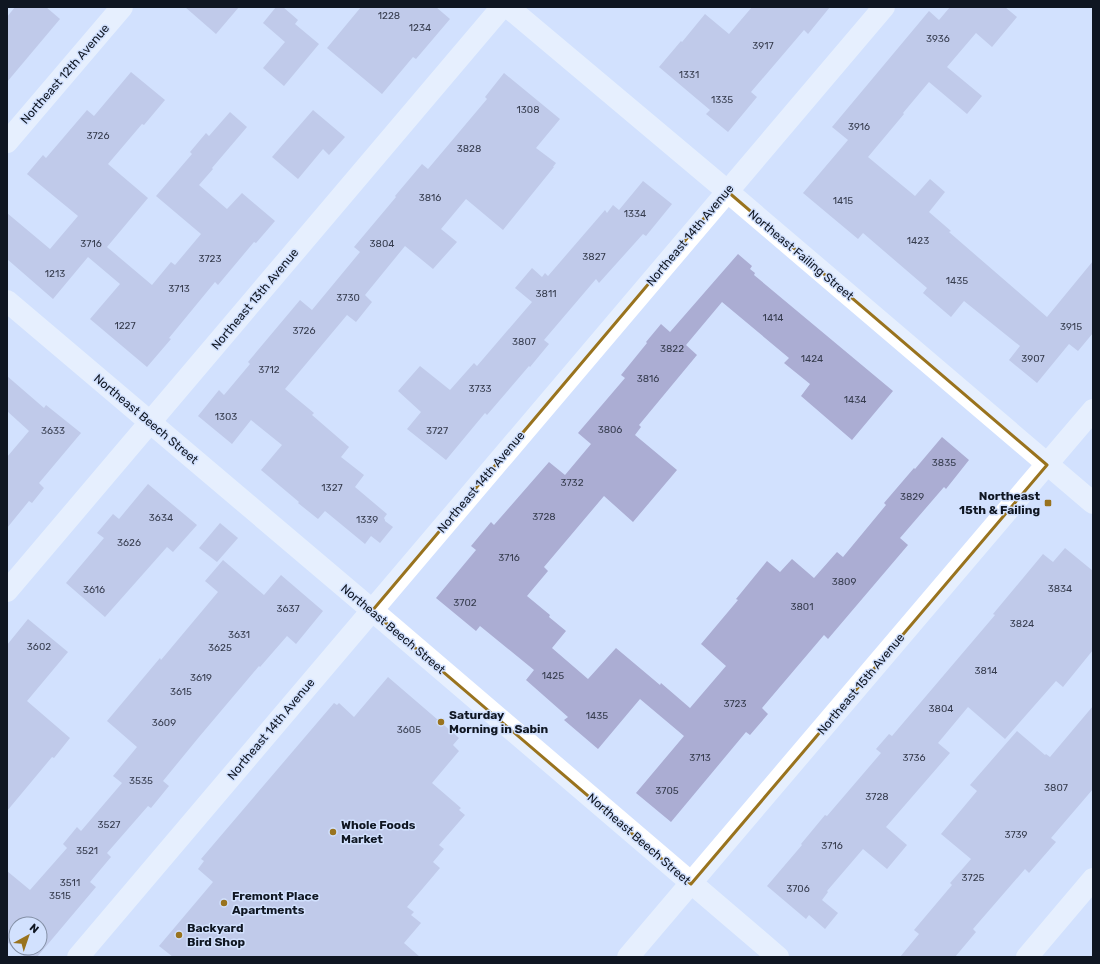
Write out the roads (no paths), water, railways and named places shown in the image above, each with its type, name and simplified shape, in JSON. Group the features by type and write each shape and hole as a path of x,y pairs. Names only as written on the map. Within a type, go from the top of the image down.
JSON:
{"street":[{"name":"Northeast 12th Avenue","path":"7,142 122,7"},
{"name":"Northeast 13th Avenue","path":"7,591 502,7"},
{"name":"Northeast Failing Street","path":"508,7 727,191 1093,504"},
{"name":"Northeast 14th Avenue","path":"78,957 884,7"},
{"name":"Northeast Beech Street","path":"7,301 778,957"},
{"name":"Northeast 15th Avenue","path":"628,957 1093,410"},
{"path":"1027,957 1093,879"}],"place":[{"name":"Northeast 15th & Failing","path":"1048,503"},
{"name":"Saturday Morning in Sabin","path":"441,722"},
{"name":"Whole Foods Market","path":"333,832"},
{"name":"Fremont Place Apartments","path":"224,903"},
{"name":"Backyard Bird Shop","path":"179,935"}]}
